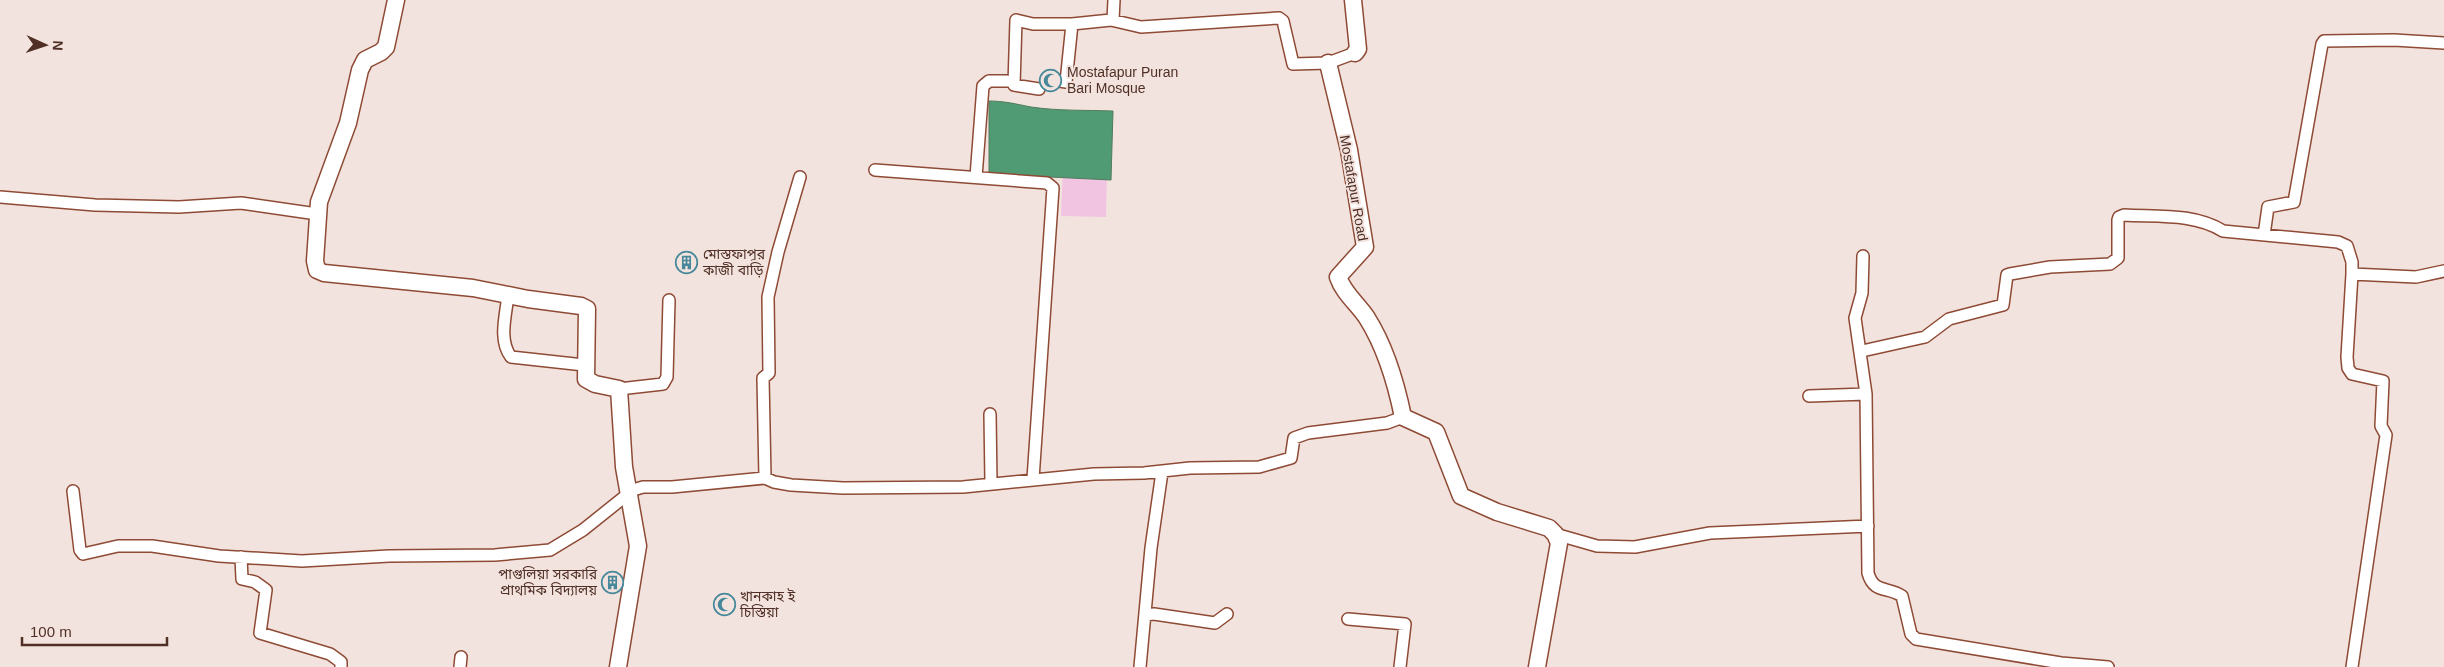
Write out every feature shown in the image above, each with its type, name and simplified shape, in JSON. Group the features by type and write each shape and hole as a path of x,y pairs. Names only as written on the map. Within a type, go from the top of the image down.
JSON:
{"street":[{"path":"396,0 386,47 381,52 365,60 360,70 348,123 316,214 314,261 317,270 324,274 473,288 581,306 587,310 584,365 586,379 595,384 619,389 663,384 667,377 669,300"},
{"path":"1113,20 1114,0"},
{"path":"1039,89 1014,85 1016,20 1034,24 1072,24 1113,20 1142,26 1279,18 1283,21 1293,64 1328,63 1355,53 1358,49 1353,0"},
{"path":"1053,80 1066,82 1072,24"},
{"path":"2264,235 2268,207 2294,202 2324,41 2394,40 2444,43"},
{"name":"Mostafapur Road","path":"1328,63 1349,150 1365,247 1338,277 1343,291 1366,317 1379,340 1397,391 1403,417"},
{"path":"976,177 983,86 990,81 1007,81"},
{"path":"875,170 1046,182 1053,188 1033,479"},
{"path":"765,478 763,378 769,373 768,297 778,252 800,178"},
{"path":"0,197 179,208 241,203 316,214"},
{"path":"1862,351 1925,337 1949,319 2003,305 2007,275 2050,267 2110,264 2115,262 2118,258 2118,220 2119,217 2124,215 2195,220 2208,222 2223,231 2338,242 2347,246 2352,262 2348,368 2352,374 2383,381 2380,421 2386,435 2352,667"},
{"path":"1863,256 1862,293 1855,318 1862,351 1866,394 1868,573 1871,582 1877,588 1902,596 1911,634 1916,639 2061,663 2108,667"},
{"path":"2352,274 2416,277 2444,271"},
{"path":"508,295 504,337 505,349 511,357 584,365"},
{"path":"618,667 638,546 624,467 619,389"},
{"path":"1809,396 1866,394"},
{"path":"990,414 991,483"},
{"path":"74,491 80,550 83,554 118,546 152,546 241,557 302,561 389,556 496,555 550,550 583,530 629,493 643,487 765,478 774,482 791,485 865,489 962,487 991,483 1022,482 1033,479 1162,472 1190,468 1259,467 1291,458 1294,438 1308,433 1387,423 1403,417 1436,432 1461,496 1498,512 1549,528 1555,534 1559,543 1537,667"},
{"path":"1140,667 1151,548 1162,472"},
{"path":"1555,534 1597,546 1635,547 1710,533 1868,526"},
{"path":"241,557 242,579 255,582 266,590 260,633 330,654 341,662 341,667"},
{"path":"1145,615 1154,614 1215,623 1227,614"},
{"path":"1348,619 1405,624 1400,667"}],"shaded area":[{"path":"989,101 1051,109 1113,111 1111,180 989,174"},
{"path":"1063,168 1107,172 1106,217 1061,216"}],"place":[{"name":"Mostafapur Puran Bari Mosque","path":"1051,80"},
{"name":"মোস্তফাপুর কাজী বাড়ি","path":"687,262"},
{"name":"পাগুলিয়া সরকারি প্রাথমিক বিদ্যালয়","path":"613,582"},
{"name":"খানকাহ ই চিস্তিয়া","path":"724,604"}]}
